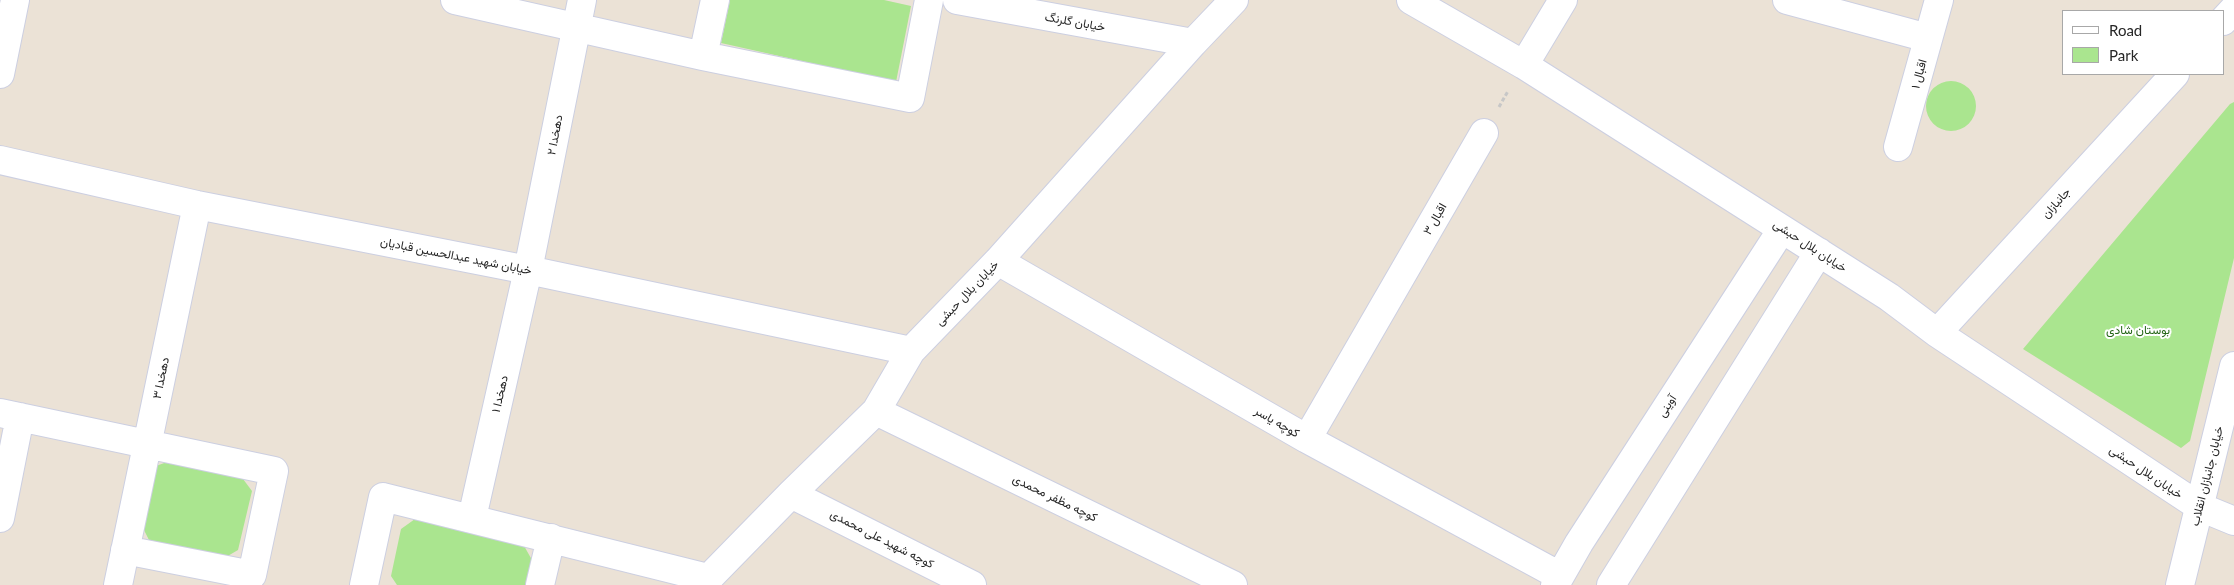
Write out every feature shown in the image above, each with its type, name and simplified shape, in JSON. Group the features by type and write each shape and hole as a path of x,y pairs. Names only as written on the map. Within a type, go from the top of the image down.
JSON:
{"street":[{"path":"0,74 15,0"},
{"path":"456,0 703,56 910,98 929,0"},
{"name":"دهخدا ۲","path":"528,270 582,0"},
{"path":"703,56 715,0"},
{"name":"خیابان گلرنگ","path":"958,0 1193,43"},
{"name":"خیابان بلال حبشی","path":"705,582 876,411 911,351 998,261 1193,43 1234,0"},
{"name":"خیابان بلال حبشی","path":"1411,0 1524,64 1889,297 1937,333 2200,507 2234,521"},
{"path":"1524,64 1563,0"},
{"path":"1787,0 1928,38"},
{"name":"اقبال ۱","path":"1898,147 1938,0"},
{"path":"2224,21 2234,9"},
{"name":"جانبازان","path":"1937,333 2174,75"},
{"name":"اقبال ۳","path":"1307,439 1484,133"},
{"name":"خیابان شهید عبدالحسین قبادیان","path":"0,160 197,205 528,270 911,351"},
{"name":"دهخدا ۳","path":"118,585 197,205"},
{"name":"آوینی","path":"1558,580 1584,534 1782,229"},
{"path":"1611,585 1819,252"},
{"name":"کوچه یاسر","path":"998,261 1307,439 1558,580"},
{"name":"دهخدا ۱","path":"472,518 528,270"},
{"name":"خیابان جانبازان انقلاب","path":"2180,585 2232,379"},
{"name":"کوچه مظفر محمدی","path":"876,411 1233,585"},
{"path":"0,518 10,415 274,471 252,575 125,550"},
{"name":"کوچه شهید علی محمدی","path":"791,494 972,585"},
{"path":"364,585 383,497 551,538 705,582"},
{"path":"540,585 551,538"}],"path":[{"path":"1484,133 1524,64"}],"green space":[{"path":"730,0 884,0 911,6 896,82 721,43"},
{"path":"1951,81 1965,85 1972,92 1976,106 1972,120 1965,127 1951,131 1937,127 1930,120 1926,106 1930,92 1937,85"},
{"name":"بوستان شادی","path":"2234,102 2234,258 2190,441 2181,448 2023,349 2230,104"},
{"path":"170,461 240,475 252,491 238,550 226,557 149,540 142,526 153,467"},
{"path":"415,519 523,544 532,560 526,585 397,585 391,576 401,529"}]}
